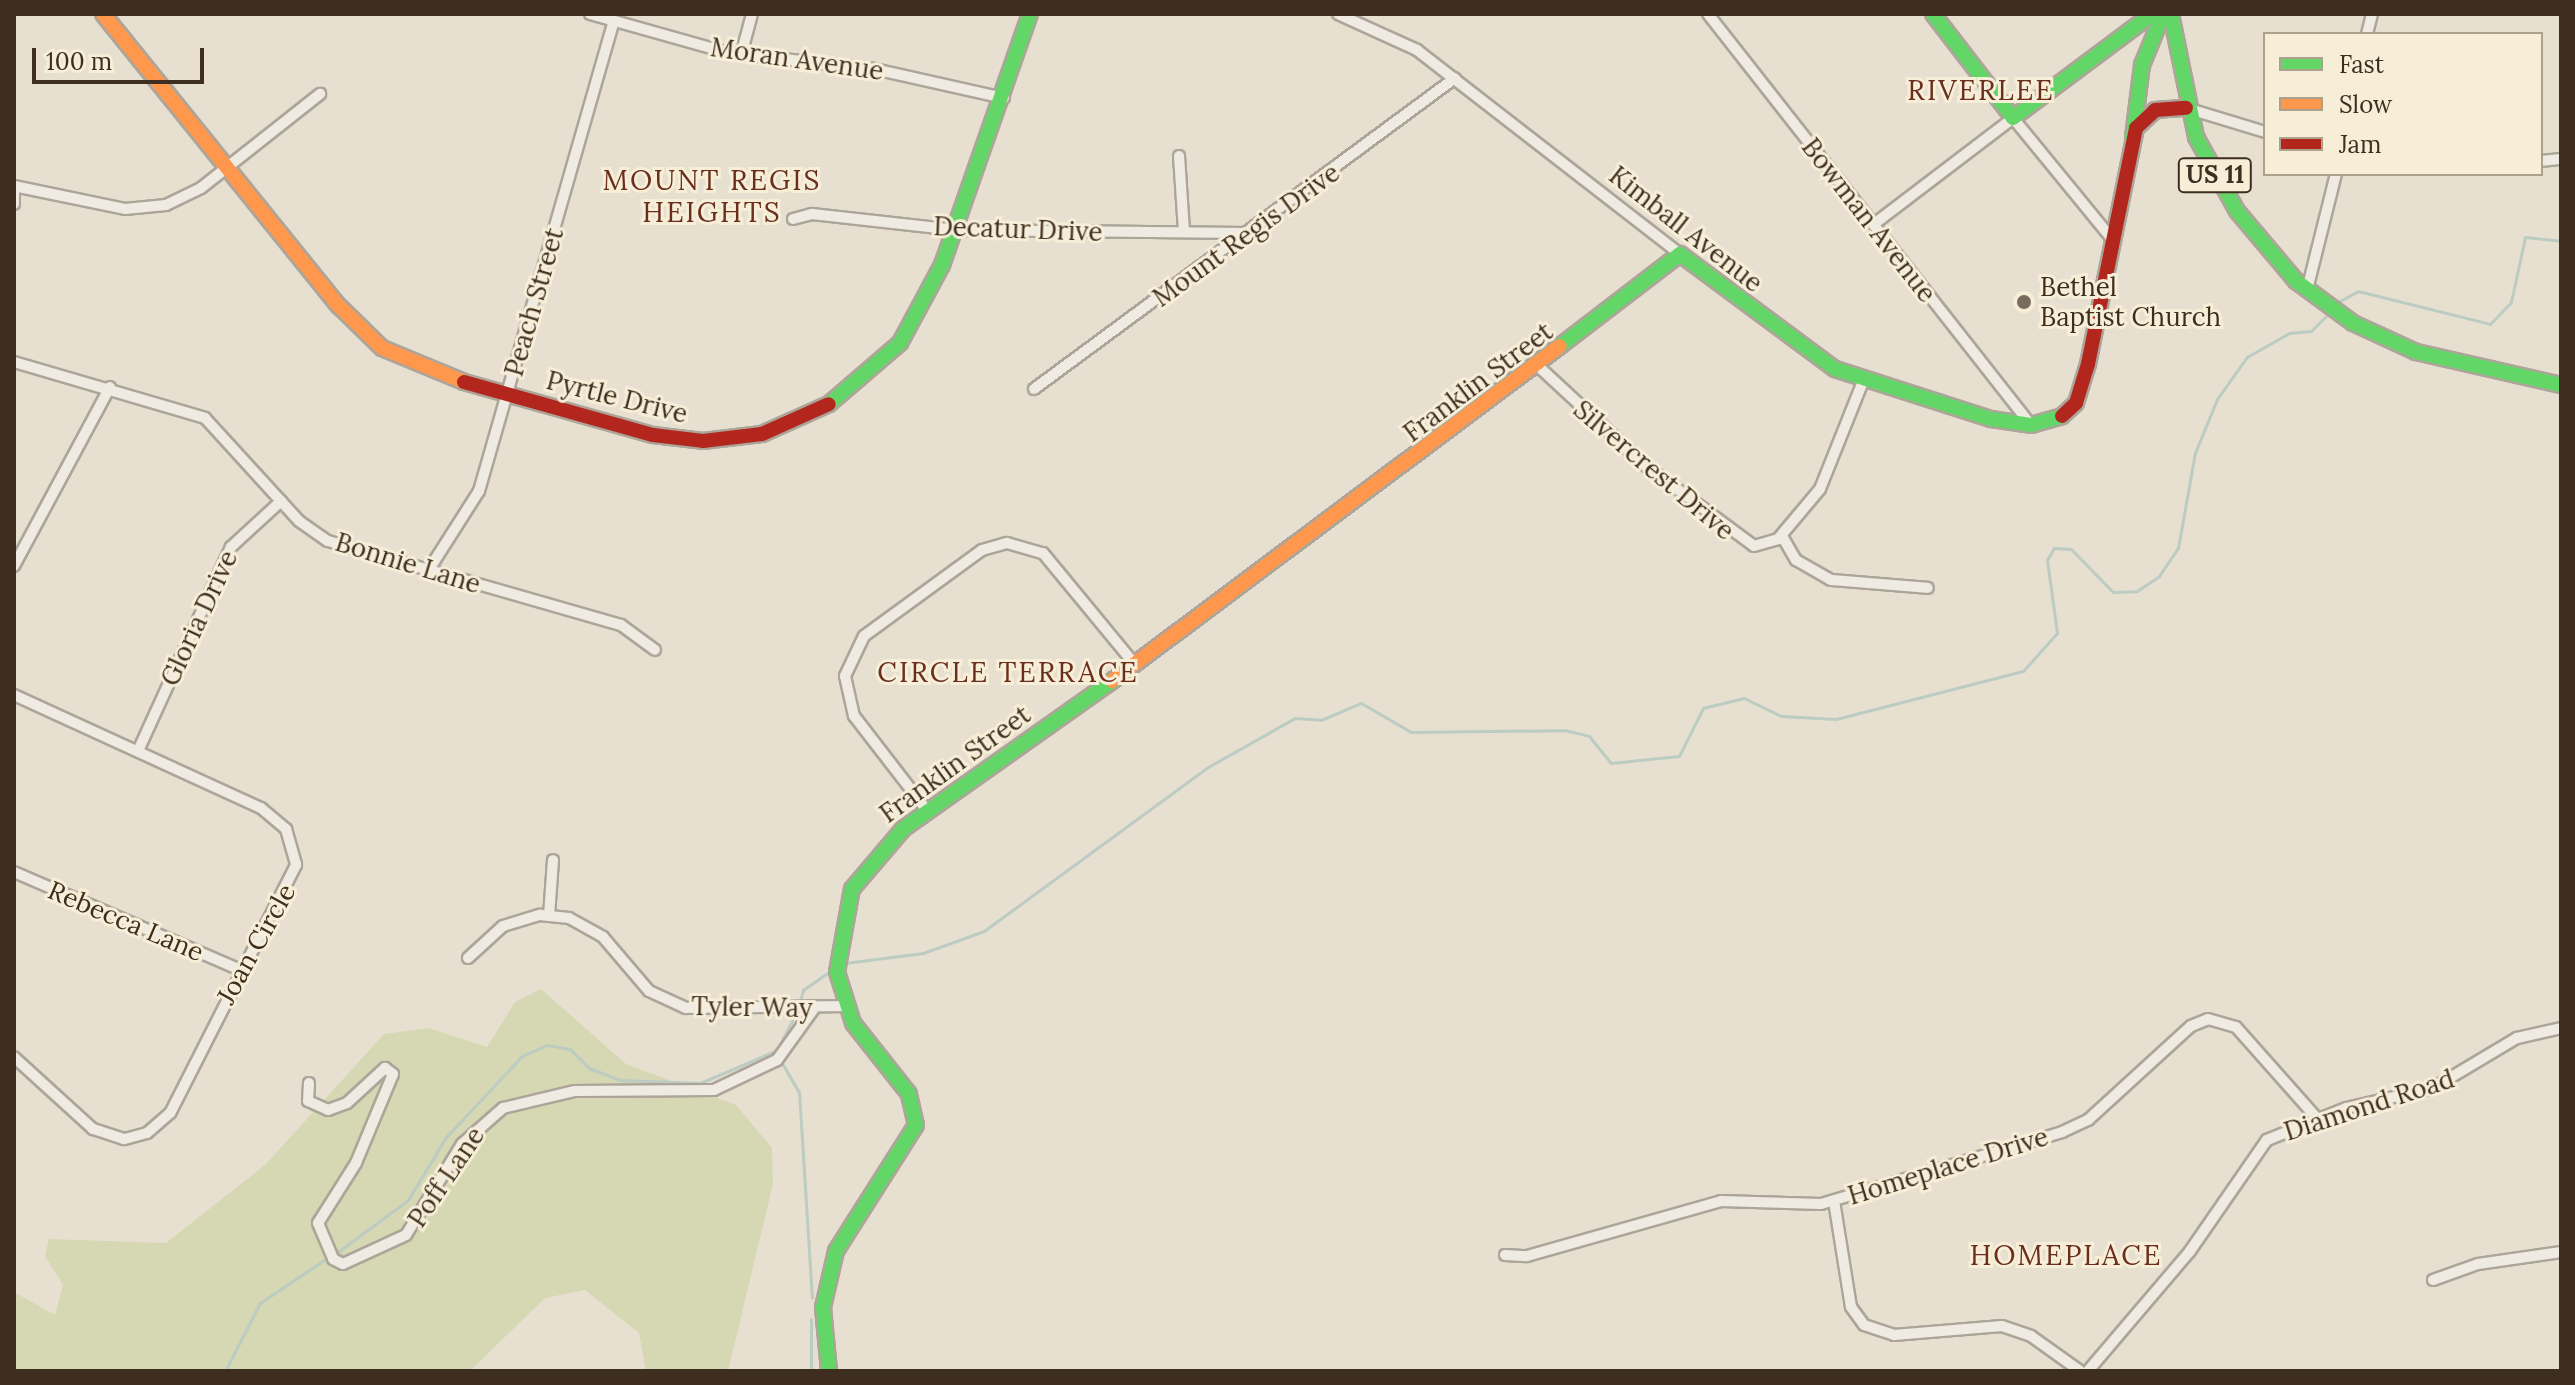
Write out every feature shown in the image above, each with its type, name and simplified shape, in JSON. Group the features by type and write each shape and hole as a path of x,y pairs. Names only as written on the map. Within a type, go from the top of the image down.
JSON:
{"street":[{"name":"Pyrtle Drive","path":"103,14 365,334 419,369 677,439 773,431 831,405 892,353 929,294 956,230 1006,98 1030,14"},
{"name":"Moran Avenue","path":"590,14 741,55 889,72 1006,98"},
{"path":"741,55 752,14"},
{"name":"Kimball Avenue","path":"1338,14 1391,35 1455,78 1804,350 1864,379 2031,425"},
{"name":"Bowman Avenue","path":"1708,14 2031,425"},
{"path":"1933,14 2113,240"},
{"path":"1874,224 2152,14"},
{"path":"2031,425 2060,418 2081,393 2133,137 2142,65 2163,14"},
{"name":"US 11","path":"2171,14 2186,108 2237,211 2307,290 2339,314 2429,356 2561,385"},
{"name":"Peach Street","path":"428,571 473,507 614,21"},
{"name":"Mount Regis Drive","path":"1034,389 1455,78"},
{"path":"14,204 14,186 150,209 184,198 320,94"},
{"path":"2133,137 2155,110 2186,108 2263,131"},
{"path":"1179,156 1184,232"},
{"path":"2307,290 2336,176"},
{"name":"Decatur Drive","path":"793,219 812,214 956,230 1246,233"},
{"name":"Franklin Street","path":"829,1371 823,1307 836,1251 916,1125 909,1094 844,1006 837,972 837,949 862,872 926,809 1136,666 1538,366 1680,254"},
{"name":"Bonnie Lane","path":"14,362 110,387 205,418 281,501 328,541 621,625 655,650"},
{"name":"Silvercrest Drive","path":"1538,366 1740,541 1762,546 1782,536"},
{"path":"1864,379 1825,479 1782,536 1796,560 1831,580 1928,588"},
{"path":"14,566 110,387"},
{"name":"Gloria Drive","path":"138,751 231,547 281,501"},
{"path":"926,809 854,716 845,676 864,636 982,550 1007,543 1043,553 1136,666"},
{"name":"Joan Circle","path":"14,695 261,808 293,842 289,890 238,969 170,1113 138,1137 93,1129 14,1057"},
{"path":"549,916 553,860"},
{"name":"Rebecca Lane","path":"14,872 238,969"},
{"name":"Tyler Way","path":"468,958 503,926 549,916 587,925 667,1001 686,1008 810,1009 844,1006"},
{"name":"Poff Lane","path":"309,1083 308,1101 328,1110 347,1103 385,1068 393,1074 356,1163 318,1223 333,1259 343,1264 406,1235 462,1144 503,1108 575,1091 714,1090 777,1060 810,1009"},
{"name":"Homeplace Drive","path":"1505,1255 1527,1256 1721,1201 1834,1201 2074,1128 2191,1026 2208,1019 2236,1027 2316,1117"},
{"name":"Diamond Road","path":"2088,1371 2205,1232 2256,1150 2316,1117 2433,1088 2517,1038 2561,1028"},
{"path":"1834,1201 1851,1307 1864,1325 1894,1335 2002,1326 2031,1336 2080,1371"},
{"path":"2433,1280 2478,1264 2561,1252"}],"green space":[{"path":"541,989 626,1064 736,1105 772,1148 773,1184 728,1371 646,1371 639,1333 585,1290 545,1298 470,1371 14,1371 14,1292 55,1315 63,1285 45,1256 49,1239 166,1243 266,1164 384,1034 428,1028 487,1047 515,1002"}],"waterway":[{"path":"2334,304 2358,291 2490,324 2511,302 2525,237 2561,241"},
{"path":"845,963 923,953 984,931 1208,767 1295,718 1321,720 1361,703 1411,732 1564,730 1589,736 1611,763 1679,756 1703,708 1744,698 1781,716 1836,719 2023,671 2057,633 2047,560 2054,548 2071,549 2113,592 2137,591 2159,576 2178,548 2195,453 2217,399 2247,357 2289,333 2311,331 2328,314"},
{"path":"799,1004 803,990 834,968"},
{"path":"335,1254 408,1200 446,1137 522,1056 547,1045 570,1049 589,1068 620,1080 700,1083 777,1050 797,1011"},
{"path":"782,1063 799,1092 812,1298"},
{"path":"225,1371 260,1303 324,1260"},
{"path":"811,1319 811,1371"},
{"path":"2339,1371 2426,1371"}],"traffic: fast":[{"path":"829,404 900,343 942,265 1030,14"},
{"path":"1933,14 2013,118 2152,14"},
{"path":"2133,137 2142,65 2163,14"},
{"path":"2171,14 2196,137 2237,211 2296,281 2353,323 2416,352 2561,385"},
{"path":"1560,346 1680,254 1835,369 1991,419 2031,425 2062,416"},
{"path":"829,1371 823,1307 836,1251 916,1125 909,1094 853,1023 837,972 852,889 903,829 1112,681"}],"traffic: slow":[{"path":"103,14 339,306 382,348 464,382"},
{"path":"1112,681 1560,346"}],"traffic: jam":[{"path":"2062,416 2076,403 2088,364 2136,128 2155,110 2186,108"},
{"path":"464,382 653,435 703,441 762,434 829,404"}],"place":[{"name":"Bethel Baptist Church","path":"2024,302"}],"district":[{"name":"RIVERLEE","path":"1981,90"},
{"name":"MOUNT REGIS HEIGHTS","path":"712,196"},
{"name":"CIRCLE TERRACE","path":"1008,672"},
{"name":"HOMEPLACE","path":"2066,1255"}]}
